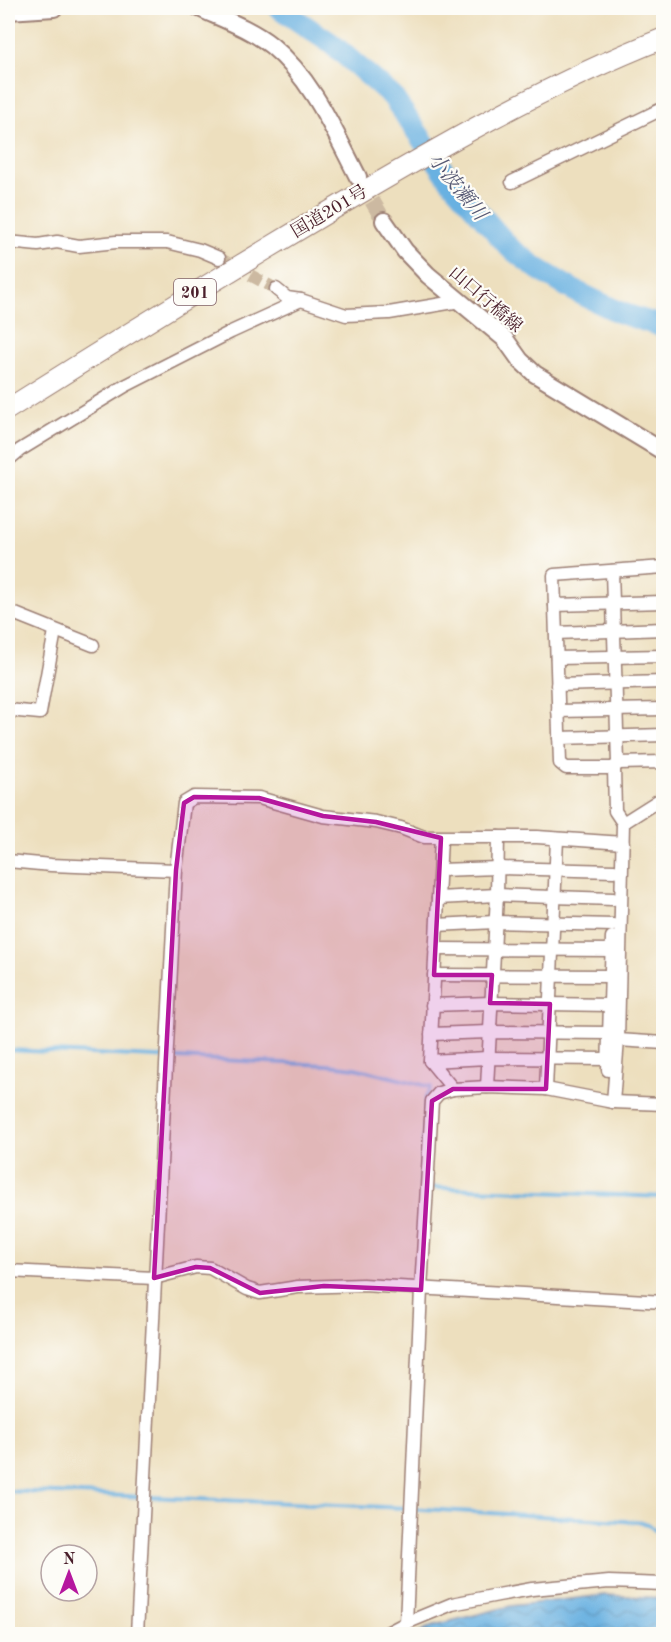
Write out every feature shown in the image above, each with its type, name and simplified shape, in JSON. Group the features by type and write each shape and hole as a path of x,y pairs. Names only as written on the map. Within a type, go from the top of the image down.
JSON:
{"highway":[{"name":"国道201号","path":"8,409 207,284 470,129 571,78 663,38"}],"main road":[{"path":"8,11 54,8"},
{"path":"199,8 253,34 286,59 300,74 316,98 358,177"},
{"name":"山口行橋線","path":"384,221 405,251 428,275 506,339 520,360 535,374 663,452"}],"street":[{"path":"512,182 663,108"},
{"path":"8,242 38,244 57,242 79,246 117,242 167,242 200,250 219,258"},
{"path":"276,290 287,298 301,300 346,315 389,313 459,301"},
{"path":"8,460 20,450 125,386 231,332 301,300"},
{"path":"663,567 554,575 560,763 566,768 663,762"},
{"path":"607,1081 608,1059 613,1037 610,1005 614,871 623,823 615,811 617,736 612,571"},
{"path":"555,605 663,602"},
{"path":"8,611 93,645"},
{"path":"556,633 663,629"},
{"path":"8,710 40,713 55,631"},
{"path":"557,658 663,656"},
{"path":"557,685 663,682"},
{"path":"558,711 663,709"},
{"path":"559,738 663,735"},
{"path":"137,1635 176,870 180,820 184,803 194,797 259,798 322,816 376,822 424,837 557,839 619,846"},
{"path":"623,823 663,797"},
{"path":"487,1087 498,837"},
{"path":"441,838 430,1060 453,1089"},
{"path":"546,1089 557,839"},
{"path":"613,1102 619,846"},
{"path":"8,861 176,870"},
{"path":"440,870 497,868 614,871"},
{"path":"438,898 497,895 613,899"},
{"path":"437,925 495,922 613,926"},
{"path":"435,949 612,950"},
{"path":"434,975 611,976"},
{"path":"432,1005 490,1003 610,1005"},
{"path":"431,1034 548,1032 663,1043"},
{"path":"430,1060 608,1059"},
{"path":"406,1623 432,1101 438,1093 453,1089 487,1087 546,1089 613,1102 663,1104"},
{"path":"8,1271 154,1278 196,1267 210,1268 260,1293 298,1287 344,1285 663,1302"},
{"path":"385,1635 406,1623 452,1604 532,1589 609,1582 663,1584"}],"highlighted area":[{"path":"194,797 259,798 323,816 376,822 441,838 434,975 492,975 490,1003 550,1004 546,1089 453,1089 432,1101 421,1290 324,1286 260,1293 210,1268 196,1267 154,1278 176,870 184,803"}],"water":[{"path":"604,1595 663,1598 663,1634 415,1634 431,1626 511,1606"}],"waterway":[{"name":"小波瀬川","path":"279,8 332,44 392,96 450,180 510,248 538,269 573,290 621,313 664,327"},
{"path":"8,1050 355,1068 431,1087 426,1096 421,1187 664,1197"},
{"path":"8,1491 407,1508 639,1522 648,1524 664,1538"}],"tunnel":[{"path":"360,180 384,221"},
{"path":"219,258 276,289"}]}
